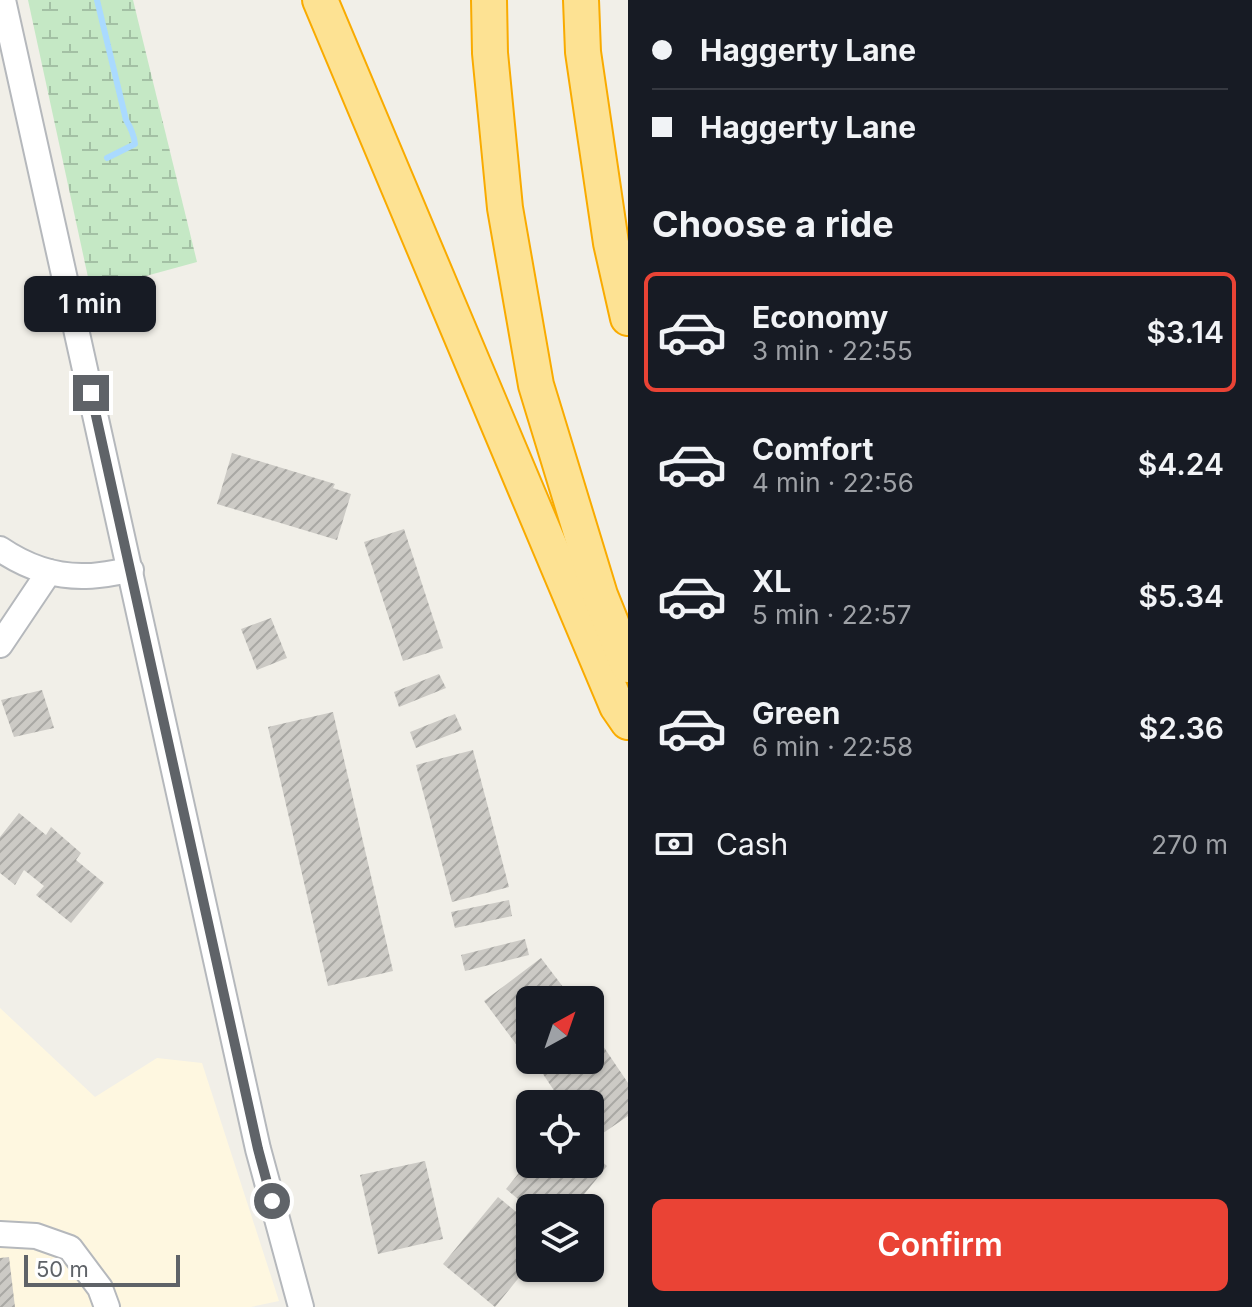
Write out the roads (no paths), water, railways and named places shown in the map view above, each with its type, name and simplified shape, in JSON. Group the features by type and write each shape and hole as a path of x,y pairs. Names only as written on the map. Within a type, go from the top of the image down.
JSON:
{"highway":[{"path":"320,0 617,706 628,722"},
{"path":"489,0 490,53 505,208 536,385 600,595 628,665"},
{"path":"581,0 583,52 609,229 628,318"}],"street":[{"path":"3,0 258,1149 301,1307"},
{"path":"0,549 30,566 49,572 85,576 131,570"},
{"path":"0,645 49,572"},
{"path":"0,1234 36,1236 70,1248 100,1288 107,1307"}],"waterway":[{"path":"97,0 126,120 135,144 107,158"}]}
